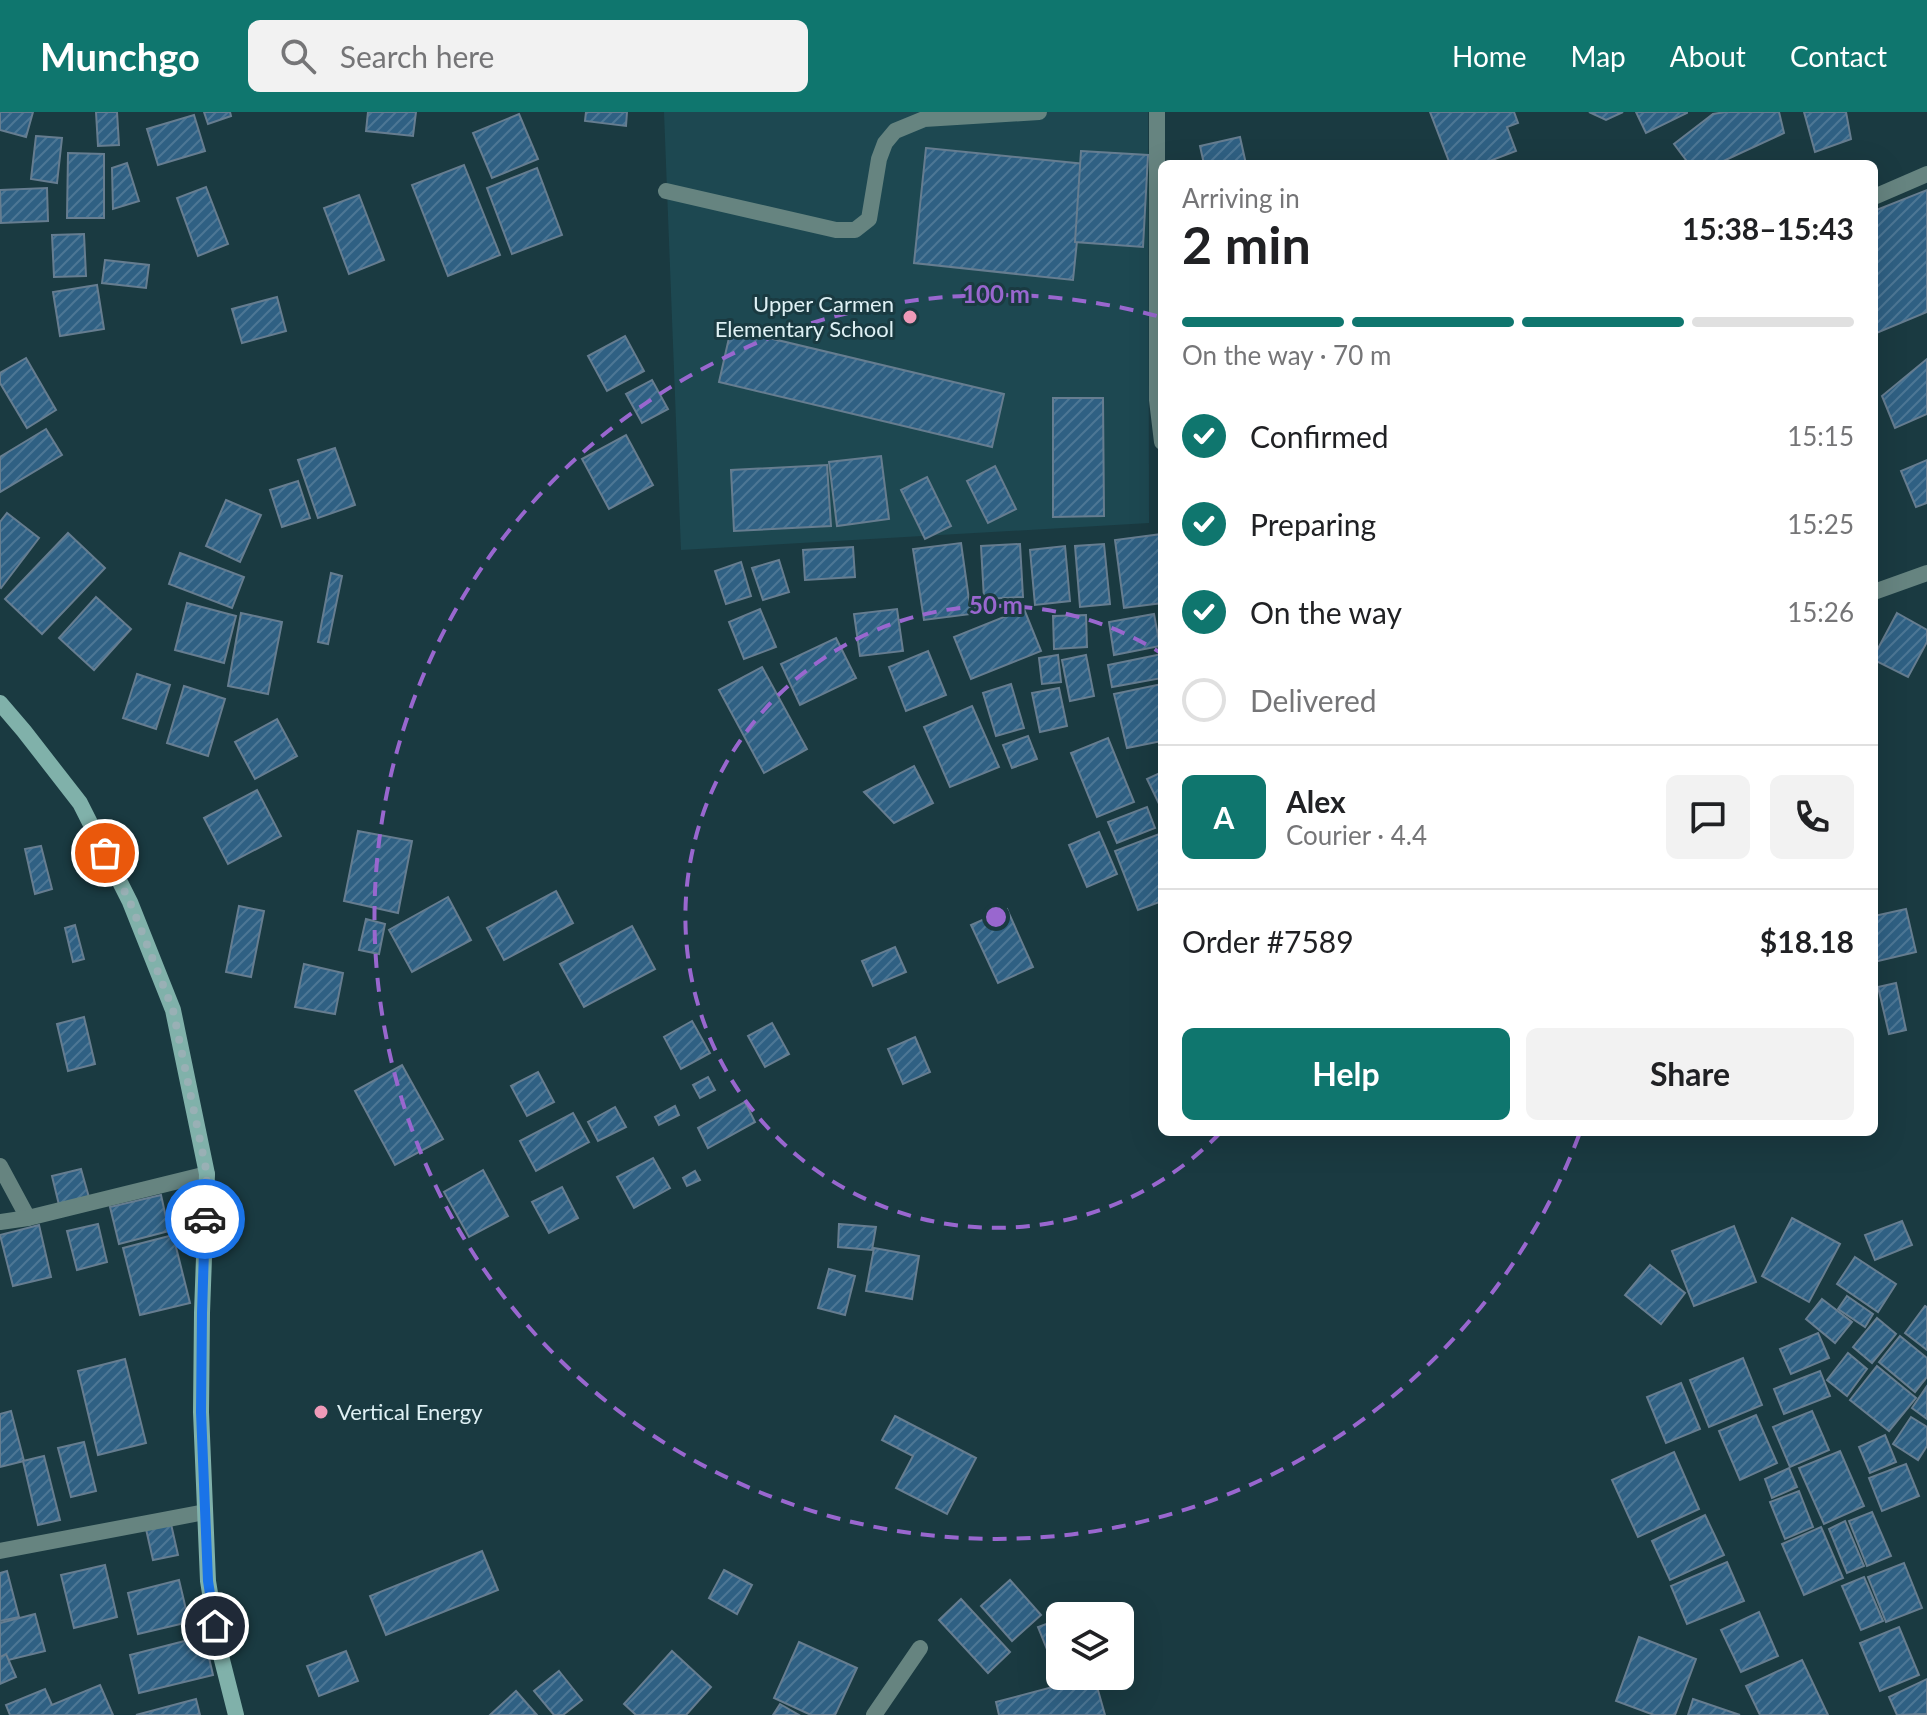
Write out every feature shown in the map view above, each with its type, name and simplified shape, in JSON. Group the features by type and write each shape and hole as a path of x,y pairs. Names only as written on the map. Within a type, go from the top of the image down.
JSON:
{"main road":[{"path":"0,703 80,803 130,902 173,1010 207,1174 201,1398 208,1581 219,1648 236,1715"}],"street":[{"path":"666,191 836,230 855,230 869,219 879,159 885,143 895,131 924,119 1039,112"},
{"path":"1157,112 1158,408"},
{"path":"1878,195 1927,174"},
{"path":"1878,591 1927,573"},
{"path":"0,1166 28,1218"},
{"path":"0,1222 28,1218 207,1174"},
{"path":"0,1551 205,1512"},
{"path":"874,1715 920,1648"}],"shaded area":[{"name":"Upper Carmen Elementary School","path":"664,112 1148,112 1149,523 681,550"}],"building":[{"path":"0,112 33,112 26,137 0,130"},
{"path":"96,112 117,112 119,145 98,146"},
{"path":"204,112 230,112 231,116 208,124"},
{"path":"368,112 416,112 413,136 366,131"},
{"path":"586,112 627,112 626,126 585,121"},
{"path":"1430,112 1514,112 1518,123 1507,127 1516,151 1492,160 1448,160"},
{"path":"1589,112 1623,112 1606,120"},
{"path":"1636,112 1687,112 1687,113 1646,133"},
{"path":"1779,112 1784,133 1726,160 1686,160 1674,144 1713,114"},
{"path":"1804,112 1846,112 1851,139 1815,152"},
{"path":"519,114 538,159 492,178 473,133"},
{"path":"194,115 205,151 158,165 147,129"},
{"path":"36,136 62,138 57,183 31,179"},
{"path":"1240,137 1245,160 1203,160 1200,146"},
{"path":"926,148 1085,164 1073,280 914,263"},
{"path":"1081,151 1148,155 1143,247 1075,242"},
{"path":"68,153 104,154 104,218 67,218"},
{"path":"127,163 139,201 113,209 112,168"},
{"path":"464,165 500,255 448,276 412,185"},
{"path":"537,168 562,235 512,254 487,188"},
{"path":"206,187 228,244 198,256 177,198"},
{"path":"47,188 48,221 1,223 0,190"},
{"path":"1927,190 1927,312 1878,332 1878,209"},
{"path":"359,195 384,260 349,274 324,208"},
{"path":"84,234 86,276 54,277 52,235"},
{"path":"105,260 149,265 146,288 102,283"},
{"path":"97,285 104,329 60,336 53,292"},
{"path":"277,297 286,331 242,343 232,309"},
{"path":"731,329 1004,394 992,447 719,382"},
{"path":"625,336 644,371 607,391 588,356"},
{"path":"26,358 56,410 27,428 0,383 0,373"},
{"path":"1927,359 1927,414 1895,428 1882,396"},
{"path":"652,380 668,409 642,423 626,394"},
{"path":"1053,398 1103,398 1104,516 1053,517"},
{"path":"46,429 62,455 0,492 0,457"},
{"path":"626,435 653,485 609,509 582,459"},
{"path":"335,448 355,505 318,518 298,460"},
{"path":"881,456 889,519 837,526 829,462"},
{"path":"1927,460 1927,503 1916,507 1901,471"},
{"path":"827,465 831,526 734,531 731,470"},
{"path":"995,466 1016,509 988,523 967,481"},
{"path":"927,477 951,526 925,539 901,490"},
{"path":"298,481 310,518 282,527 270,490"},
{"path":"226,500 261,515 240,562 206,546"},
{"path":"7,513 39,538 1,588 0,522"},
{"path":"68,533 105,568 42,634 5,599"},
{"path":"1158,535 1158,604 1124,608 1115,540"},
{"path":"961,543 971,614 924,620 913,549"},
{"path":"1020,544 1023,597 984,599 981,546"},
{"path":"1104,544 1110,604 1080,607 1075,546"},
{"path":"1065,546 1070,601 1035,605 1030,550"},
{"path":"853,547 855,577 805,580 803,550"},
{"path":"180,553 244,577 232,608 169,584"},
{"path":"779,560 789,592 763,600 752,568"},
{"path":"741,562 751,596 726,604 715,571"},
{"path":"331,573 342,576 328,644 318,642"},
{"path":"96,597 131,629 94,670 59,638"},
{"path":"187,603 236,616 224,663 175,650"},
{"path":"760,609 776,647 744,659 729,622"},
{"path":"897,609 903,651 860,656 854,614"},
{"path":"1024,609 1041,651 971,679 954,637"},
{"path":"241,613 282,622 268,694 228,686"},
{"path":"1897,613 1927,630 1927,642 1908,677 1878,662 1878,649"},
{"path":"1154,614 1158,646 1114,655 1109,622"},
{"path":"1086,615 1087,647 1054,649 1053,616"},
{"path":"836,638 856,678 800,705 781,664"},
{"path":"928,651 946,695 906,711 889,667"},
{"path":"1058,655 1061,682 1042,684 1039,658"},
{"path":"1086,655 1094,696 1070,701 1062,660"},
{"path":"1158,655 1158,679 1112,687 1108,665"},
{"path":"762,667 807,749 764,773 719,690"},
{"path":"137,674 170,685 156,729 123,718"},
{"path":"1011,684 1024,728 996,736 983,693"},
{"path":"1158,685 1158,742 1127,748 1114,694"},
{"path":"184,686 225,699 208,756 167,743"},
{"path":"1059,688 1067,726 1040,732 1032,693"},
{"path":"972,706 999,767 950,787 924,727"},
{"path":"277,719 297,756 255,779 235,742"},
{"path":"1028,736 1037,759 1012,768 1003,745"},
{"path":"1108,738 1134,802 1097,817 1071,753"},
{"path":"914,766 933,803 894,823 864,792"},
{"path":"1158,774 1158,802 1147,779"},
{"path":"257,790 281,836 228,864 204,818"},
{"path":"1147,807 1155,828 1117,843 1108,822"},
{"path":"358,831 412,841 398,913 344,901"},
{"path":"1099,832 1117,874 1087,887 1069,845"},
{"path":"1158,835 1158,902 1138,910 1115,851"},
{"path":"41,846 52,889 35,894 25,849"},
{"path":"556,891 573,923 504,960 487,928"},
{"path":"448,897 471,940 412,972 389,930"},
{"path":"239,906 264,911 251,977 226,972"},
{"path":"1007,909 1033,967 998,983 971,925"},
{"path":"1906,909 1916,952 1878,961 1878,915"},
{"path":"366,919 385,924 379,954 359,950"},
{"path":"75,925 84,959 73,962 65,928"},
{"path":"632,926 655,969 584,1007 560,964"},
{"path":"895,947 906,972 873,986 862,961"},
{"path":"304,964 343,973 335,1014 295,1007"},
{"path":"1896,983 1906,1030 1889,1034 1878,987"},
{"path":"84,1017 95,1064 68,1071 57,1024"},
{"path":"692,1021 710,1053 681,1069 664,1037"},
{"path":"772,1023 789,1054 765,1067 748,1036"},
{"path":"915,1037 930,1072 903,1084 888,1049"},
{"path":"402,1065 443,1139 395,1165 355,1091"},
{"path":"538,1072 554,1102 527,1116 511,1086"},
{"path":"708,1077 715,1090 700,1098 693,1085"},
{"path":"745,1102 755,1122 708,1148 698,1128"},
{"path":"675,1106 679,1115 659,1125 655,1117"},
{"path":"615,1107 626,1127 598,1141 588,1122"},
{"path":"573,1113 589,1142 536,1171 520,1141"},
{"path":"653,1158 670,1188 634,1208 617,1177"},
{"path":"81,1169 90,1201 60,1209 52,1176"},
{"path":"483,1170 508,1216 469,1237 444,1192"},
{"path":"695,1171 700,1180 687,1186 683,1178"},
{"path":"562,1187 578,1218 549,1233 532,1202"},
{"path":"161,1195 169,1231 119,1244 110,1207"},
{"path":"1792,1218 1840,1244 1809,1302 1762,1276"},
{"path":"1902,1221 1912,1245 1875,1260 1865,1235"},
{"path":"98,1224 107,1262 77,1270 67,1231"},
{"path":"839,1224 876,1227 872,1250 838,1247"},
{"path":"39,1225 51,1277 13,1286 0,1235"},
{"path":"1734,1226 1756,1282 1694,1306 1672,1251"},
{"path":"173,1235 190,1303 140,1315 123,1248"},
{"path":"874,1248 919,1256 912,1299 866,1291"},
{"path":"1855,1257 1896,1284 1878,1312 1837,1284"},
{"path":"1650,1265 1685,1293 1661,1324 1625,1295"},
{"path":"829,1269 855,1276 845,1315 818,1308"},
{"path":"1847,1296 1873,1314 1865,1327 1838,1309"},
{"path":"1822,1299 1852,1322 1835,1343 1806,1319"},
{"path":"1927,1307 1927,1350 1905,1333"},
{"path":"1877,1318 1896,1334 1872,1363 1853,1347"},
{"path":"1818,1333 1829,1358 1791,1374 1780,1349"},
{"path":"1900,1336 1927,1358 1927,1377 1915,1392 1879,1362"},
{"path":"1848,1353 1867,1369 1847,1396 1827,1380"},
{"path":"1743,1358 1762,1405 1709,1427 1690,1380"},
{"path":"125,1359 146,1443 98,1455 78,1371"},
{"path":"1877,1366 1916,1398 1889,1431 1850,1400"},
{"path":"1820,1371 1830,1396 1784,1414 1774,1389"},
{"path":"1681,1383 1700,1429 1666,1443 1647,1397"},
{"path":"1927,1386 1927,1419 1912,1408"},
{"path":"11,1411 24,1461 0,1467 0,1414"},
{"path":"1812,1411 1829,1450 1790,1467 1773,1427"},
{"path":"1756,1415 1777,1463 1740,1480 1719,1431"},
{"path":"895,1416 976,1458 947,1514 896,1488 913,1456 882,1440"},
{"path":"1911,1417 1927,1427 1927,1446 1918,1460 1893,1444"},
{"path":"1885,1435 1896,1462 1870,1473 1859,1447"},
{"path":"84,1442 96,1491 71,1497 58,1448"},
{"path":"1840,1451 1864,1506 1824,1524 1799,1468"},
{"path":"1674,1452 1699,1509 1638,1537 1612,1480"},
{"path":"44,1456 60,1520 38,1525 23,1461"},
{"path":"1906,1464 1919,1496 1882,1511 1869,1478"},
{"path":"1789,1468 1797,1487 1772,1498 1765,1479"},
{"path":"1799,1491 1813,1527 1785,1539 1770,1502"},
{"path":"1872,1512 1891,1556 1867,1566 1849,1521"},
{"path":"1705,1515 1724,1555 1670,1580 1652,1541"},
{"path":"1845,1521 1864,1566 1847,1573 1829,1529"},
{"path":"171,1524 178,1555 153,1560 146,1529"},
{"path":"1821,1527 1843,1578 1804,1595 1782,1544"},
{"path":"482,1551 498,1590 386,1635 370,1596"},
{"path":"1727,1562 1744,1601 1687,1624 1671,1586"},
{"path":"1904,1563 1922,1608 1886,1622 1868,1577"},
{"path":"105,1565 117,1617 74,1628 61,1575"},
{"path":"724,1570 752,1585 737,1614 709,1598"},
{"path":"7,1571 19,1617 0,1621 0,1573"},
{"path":"1864,1577 1883,1621 1861,1630 1842,1586"},
{"path":"179,1580 189,1622 138,1634 128,1593"},
{"path":"1010,1580 1041,1615 1012,1641 981,1606"},
{"path":"961,1599 1010,1652 988,1673 939,1620"},
{"path":"1759,1612 1778,1656 1741,1672 1721,1630"},
{"path":"35,1614 45,1651 0,1662 0,1623"},
{"path":"1046,1624 1046,1647 1038,1627"},
{"path":"1899,1627 1919,1675 1880,1691 1860,1643"},
{"path":"204,1636 213,1675 139,1693 130,1655"},
{"path":"1639,1637 1696,1659 1675,1715 1654,1715 1616,1701"},
{"path":"799,1642 857,1668 835,1715 811,1715 774,1698"},
{"path":"346,1651 358,1681 319,1696 307,1666"},
{"path":"672,1651 711,1687 686,1715 636,1715 624,1704"},
{"path":"6,1654 16,1677 0,1684 0,1657"},
{"path":"1802,1660 1828,1715 1760,1715 1746,1686"},
{"path":"559,1671 582,1700 563,1715 554,1715 534,1691"},
{"path":"1927,1679 1927,1714 1897,1715 1889,1697"},
{"path":"100,1685 113,1715 10,1715 6,1705 45,1689 52,1705"},
{"path":"1046,1689 1098,1690 1105,1715 999,1715 996,1702"},
{"path":"516,1691 537,1715 490,1715"},
{"path":"196,1699 200,1715 136,1715"},
{"path":"1693,1699 1740,1715 1688,1715"},
{"path":"780,1704 799,1715 773,1715"}],"way so far":[{"path":"105,853 130,902 173,1010 207,1174 205,1219"}],"place":[{"name":"Upper Carmen Elementary School","path":"910,317"},
{"name":"Vertical Energy","path":"321,1412"}],"route":[{"path":"205,1219 201,1412 208,1581 215,1626"}]}
